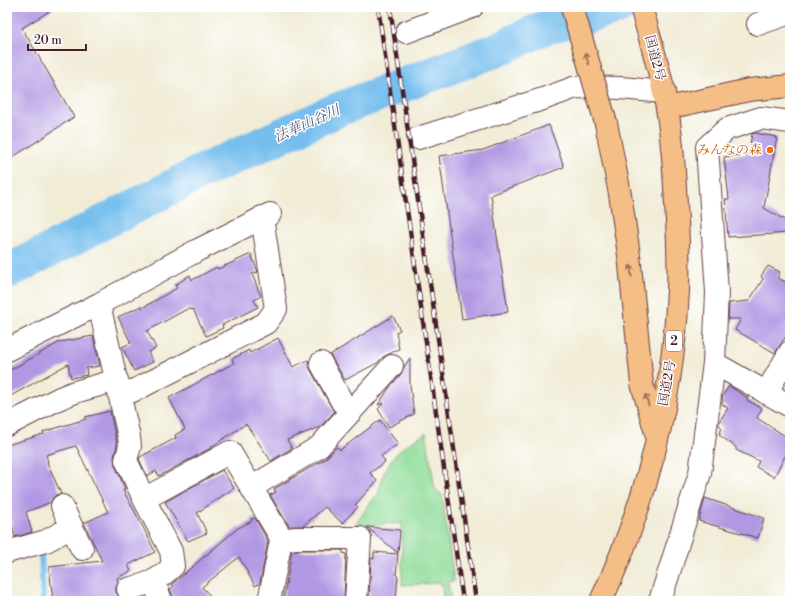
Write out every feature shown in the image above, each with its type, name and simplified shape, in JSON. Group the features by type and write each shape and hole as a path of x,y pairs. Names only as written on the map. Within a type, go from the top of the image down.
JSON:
{"highway":[{"path":"572,7 606,123 620,194 629,255 642,384 657,438"},
{"name":"国道2号","path":"602,601 615,572 635,518 657,438 674,344 678,290 674,167 663,91 641,7"},
{"path":"663,91 749,90 790,86"}],"street":[{"path":"406,32 472,7"},
{"path":"758,24 790,13"},
{"path":"418,138 543,99 576,87 663,91"},
{"path":"660,601 700,473 714,363 717,292 708,147 727,129 761,118 790,122"},
{"path":"7,350 99,304 198,250 266,216 276,309 266,323 139,388 119,388 75,392 34,403 7,425"},
{"path":"99,304 119,388 130,446 126,460 171,551 173,566 163,576 158,591 128,589"},
{"path":"766,393 790,352"},
{"path":"321,362 342,402 352,411"},
{"path":"714,363 790,406"},
{"path":"252,487 319,447 392,366"},
{"path":"144,499 230,452 252,487 281,540 269,601"},
{"path":"62,506 82,549"},
{"path":"7,552 46,541 72,527"},
{"path":"281,540 296,538 360,538 356,601"}],"green space":[{"path":"426,433 435,489 442,495 454,581 448,582 451,601 444,601 441,583 402,585 402,523 359,526 356,524 378,494 384,473 391,460 403,447"}],"building":[{"path":"7,7 56,7 22,28 74,117 7,161"},
{"path":"549,125 564,167 491,195 508,312 462,319 439,156 483,150"},
{"path":"755,133 777,137 764,208 790,223 790,233 728,237 725,199 729,199 724,157 748,154 752,134"},
{"path":"251,254 258,272 252,274 261,296 254,300 258,307 222,325 223,328 206,336 193,309 190,310 189,308 147,331 156,348 148,352 153,362 134,371 122,347 131,343 118,317 141,306 142,308 177,288 175,285 190,275 192,280 217,267 218,269"},
{"path":"768,266 780,272 777,278 790,284 790,330 775,353 735,330 741,319 728,319 729,303 749,301 763,279 761,276"},
{"path":"393,316 400,330 396,332 399,349 345,380 330,355"},
{"path":"93,336 100,366 86,368 87,375 71,378 68,364 7,398 7,372 60,342"},
{"path":"278,338 293,367 308,360 310,369 334,412 320,427 287,440 292,448 271,461 246,424 211,448 159,476 156,471 147,476 139,459 140,457 176,438 175,435 185,429 169,398 234,363 232,359 249,350 250,353"},
{"path":"410,358 410,385 414,414 389,427 378,409 384,403 378,405 391,385 401,374"},
{"path":"729,386 748,398 747,400 762,408 757,418 790,439 790,447 774,477 756,467 759,461 736,450 736,447 719,435 722,428 719,425 719,422 728,408 722,404 722,399"},
{"path":"110,411 117,445 114,457 115,465 125,489 123,490 155,552 128,565 131,571 117,578 118,582 116,592 121,601 53,601 49,567 102,561 84,523 108,512 76,446 46,455 47,462 61,494 56,495 51,502 26,512 32,532 15,537 11,520 7,521 7,445 86,419 85,417"},
{"path":"380,420 398,444 381,456 385,462 370,473 377,481 355,505 358,507 342,523 325,507 303,526 289,526 270,495 276,492 274,489 325,459 337,447 340,450"},
{"path":"222,470 234,488 197,513 207,533 188,541 165,502"},
{"path":"705,498 764,518 758,538 699,521"},
{"path":"255,518 268,541 260,583 255,586 239,557 202,587 215,601 177,601 170,589 174,586 172,584 238,528"},
{"path":"367,527 400,530 398,553"},
{"path":"343,550 343,553 346,554 344,601 283,601 292,551"},
{"path":"374,552 398,554 396,575 398,576 396,599 394,599 394,601 369,601 371,558 374,559"}],"waterway":[{"name":"法華山谷川","path":"7,272 203,171 337,110 496,50 546,27 619,7"},
{"path":"41,552 43,601"}],"railway":[{"path":"378,7 463,601"},
{"path":"390,7 476,601"}],"place":[{"name":"みんなの森","path":"770,150"}]}
